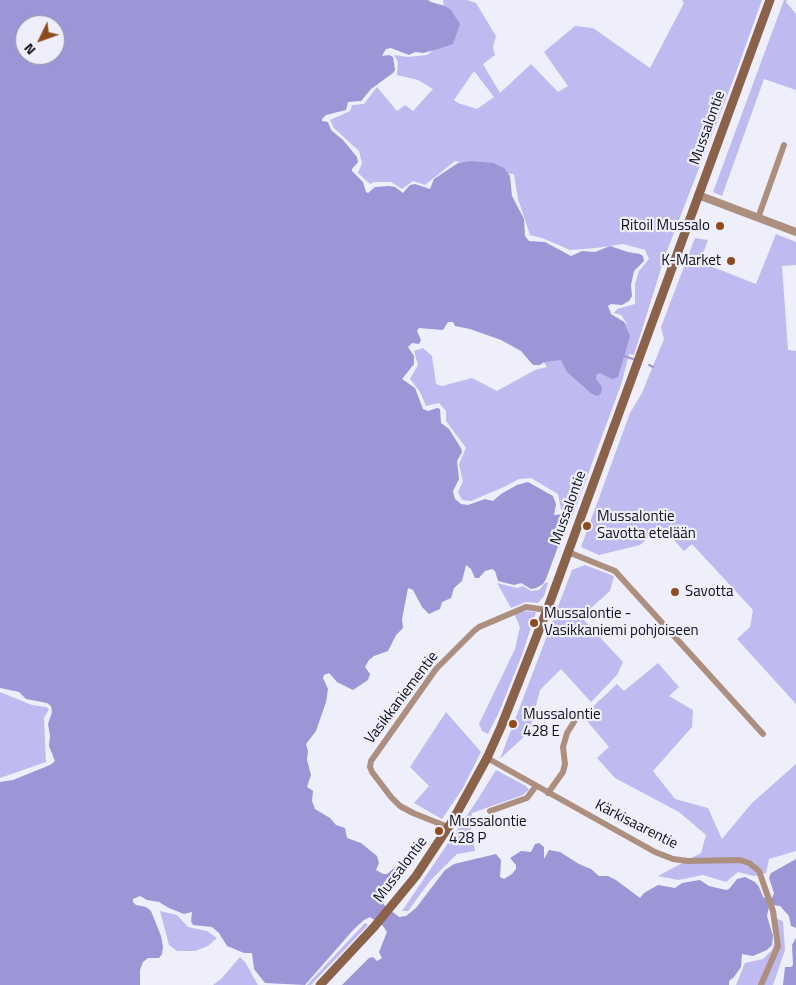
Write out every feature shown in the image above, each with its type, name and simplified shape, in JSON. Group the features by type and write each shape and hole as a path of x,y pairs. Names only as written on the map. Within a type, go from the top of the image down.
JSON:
{"main road":[{"name":"Mussalontie","path":"320,985 374,927 416,876 448,827 487,758 517,689 547,610 770,0"}],"street":[{"path":"758,218 784,145"},
{"path":"698,195 796,232"},
{"path":"568,552 615,571 763,734"},
{"name":"Vasikkaniementie","path":"448,827 400,806 372,772 370,767 371,761 436,670 474,631 479,627 526,607 547,610"},
{"path":"548,793 563,772 565,764 564,747 567,733 577,717"},
{"name":"Kärkisaarentie","path":"487,758 655,852 673,859 688,861 740,860 749,863 759,871 773,912 778,946 761,985"},
{"path":"490,811 527,798 536,786"}],"shaded area":[{"path":"0,0 428,0 451,10 460,24 453,44 409,55 391,48 386,49 382,56 389,55 393,57 395,70 393,73 371,89 361,101 348,102 346,110 326,115 322,119 322,121 328,122 331,130 343,140 357,157 358,162 352,171 363,182 366,192 368,193 375,187 389,186 395,187 403,193 410,185 415,184 430,189 434,179 458,163 471,161 493,163 504,168 510,176 512,196 524,219 525,236 529,241 545,242 571,256 582,251 595,252 610,246 640,254 643,256 644,261 634,271 631,285 632,296 629,301 622,305 611,304 608,306 611,314 624,322 630,336 618,377 612,379 600,373 596,375 596,379 602,387 601,393 598,396 592,394 567,372 561,360 533,365 521,351 501,340 455,326 453,322 448,322 443,330 419,328 417,331 421,340 419,344 412,343 408,347 414,356 414,364 402,379 415,388 423,409 428,411 440,409 441,423 449,429 461,448 462,452 457,461 459,479 453,491 455,499 461,504 468,505 485,499 493,501 517,485 528,482 553,496 556,504 554,515 565,514 566,525 543,584 531,589 521,583 514,585 498,581 495,571 492,569 485,571 479,578 475,578 471,569 466,565 462,581 454,588 451,598 442,602 440,609 429,614 422,607 413,590 408,588 402,619 403,628 396,635 388,651 369,660 365,667 370,674 368,680 353,690 337,682 329,673 324,675 323,678 328,689 326,702 316,731 306,744 308,751 307,760 311,775 307,787 313,791 312,801 315,809 330,818 336,825 345,828 347,838 361,843 377,856 379,863 376,870 387,874 399,864 395,878 380,897 385,906 399,917 406,916 416,908 445,870 454,864 496,854 501,860 500,877 504,879 516,869 516,865 510,858 521,851 531,852 535,844 539,843 544,847 544,859 549,850 560,852 591,869 599,876 608,876 616,880 640,898 644,893 658,885 675,888 682,883 700,880 709,886 726,890 737,879 745,877 755,882 763,897 771,900 774,893 769,878 771,873 796,859 796,928 791,926 789,916 780,906 772,905 769,907 767,916 773,936 772,945 767,950 753,956 742,954 741,967 729,981 729,985 342,985 369,958 373,957 377,961 382,958 379,952 387,932 383,926 370,917 354,929 305,985 265,983 254,969 252,953 244,953 227,946 219,933 212,927 193,925 191,921 192,912 184,914 159,902 147,900 140,896 133,899 133,902 151,911 161,936 163,947 159,958 148,958 143,962 140,970 140,985 0,985 0,782 13,780 50,765 55,761 49,746 48,724 52,712 51,706 47,703 26,699 19,692 0,688"},
{"path":"443,0 467,0 476,3 496,36 493,47 495,55 483,64 500,93 531,64 558,92 568,86 544,52 575,26 593,28 650,68 684,3 682,0 762,0 665,256 634,355 629,354 622,382 573,515 561,509 558,494 531,478 519,479 471,501 462,500 458,492 463,481 459,464 466,448 446,421 446,411 439,403 426,406 420,392 410,379 418,365 414,351 423,348 432,356 436,384 442,386 472,378 497,391 535,370 547,367 542,360 618,357 623,321 628,325 621,315 614,313 617,309 635,304 635,284 639,271 649,259 645,250 623,244 570,250 530,235 518,199 514,174 490,172 478,166 455,161 425,185 413,181 402,189 391,182 374,182 370,184 358,173 362,163 359,151 334,128 330,120 350,111 352,105 364,104 377,87 397,111 405,105 413,111 433,89 418,80 397,75 398,62 394,55 408,57 427,55 440,44 445,13","holes":["474,71 494,97 477,109 454,100"]},
{"path":"784,0 787,0 786,2 796,14 796,90 764,79 722,196 713,192"},
{"path":"776,234 796,242 796,265 782,266 788,350 796,351 796,704 737,639 750,627 753,610 692,544 684,551 661,526 640,545 599,555 581,547 630,413 642,393 664,339 661,327 695,238 708,240 700,262 756,284"},
{"path":"585,565 614,576 610,591 581,617 623,662 617,675 591,702 561,669 540,690 529,732 500,759 572,570"},
{"path":"546,582 548,583 544,596 538,603 526,602 511,608 497,583 517,588 523,586 531,591 539,590"},
{"path":"536,612 522,655 488,734 482,731 479,724 515,649 520,627 514,613"},
{"path":"658,663 679,687 669,696 693,710 692,727 653,771 675,799 708,808 722,839 752,803 796,764 796,851 769,859 766,873 754,876 738,872 726,882 703,875 678,880 658,876 701,853 706,835 679,812 615,778 597,758 609,747 583,716 617,684 624,691"},
{"path":"0,692 32,705 49,709 44,718 46,762 0,778"},
{"path":"446,712 481,752 463,788 442,819 414,803 429,786 410,767"},
{"path":"496,770 526,786 529,790 523,795 472,813 470,823 475,851 457,854 430,881 408,911 402,911 478,799"},
{"path":"160,911 177,915 188,927 207,931 217,938 208,946 195,951 177,951 169,945"},
{"path":"771,917 783,921 785,950 773,985 736,985 745,963 763,959 772,950 775,939"},
{"path":"365,923 368,925 311,985 307,985"},
{"path":"796,938 796,985 783,985 785,967 793,965 792,945"},
{"path":"240,957 245,962 258,985 213,985 221,979"}],"waterway":[{"path":"624,356 633,359"},
{"path":"649,365 653,367"}],"place":[{"name":"Ritoil Mussalo","path":"720,226"},
{"name":"K-Market","path":"731,261"},
{"name":"Mussalontie Savotta etelään","path":"587,526"},
{"name":"Savotta","path":"675,592"},
{"name":"Mussalontie - Vasikkaniemi pohjoiseen","path":"534,623"},
{"name":"Mussalontie 428 E","path":"513,724"},
{"name":"Mussalontie 428 P","path":"439,831"}]}
